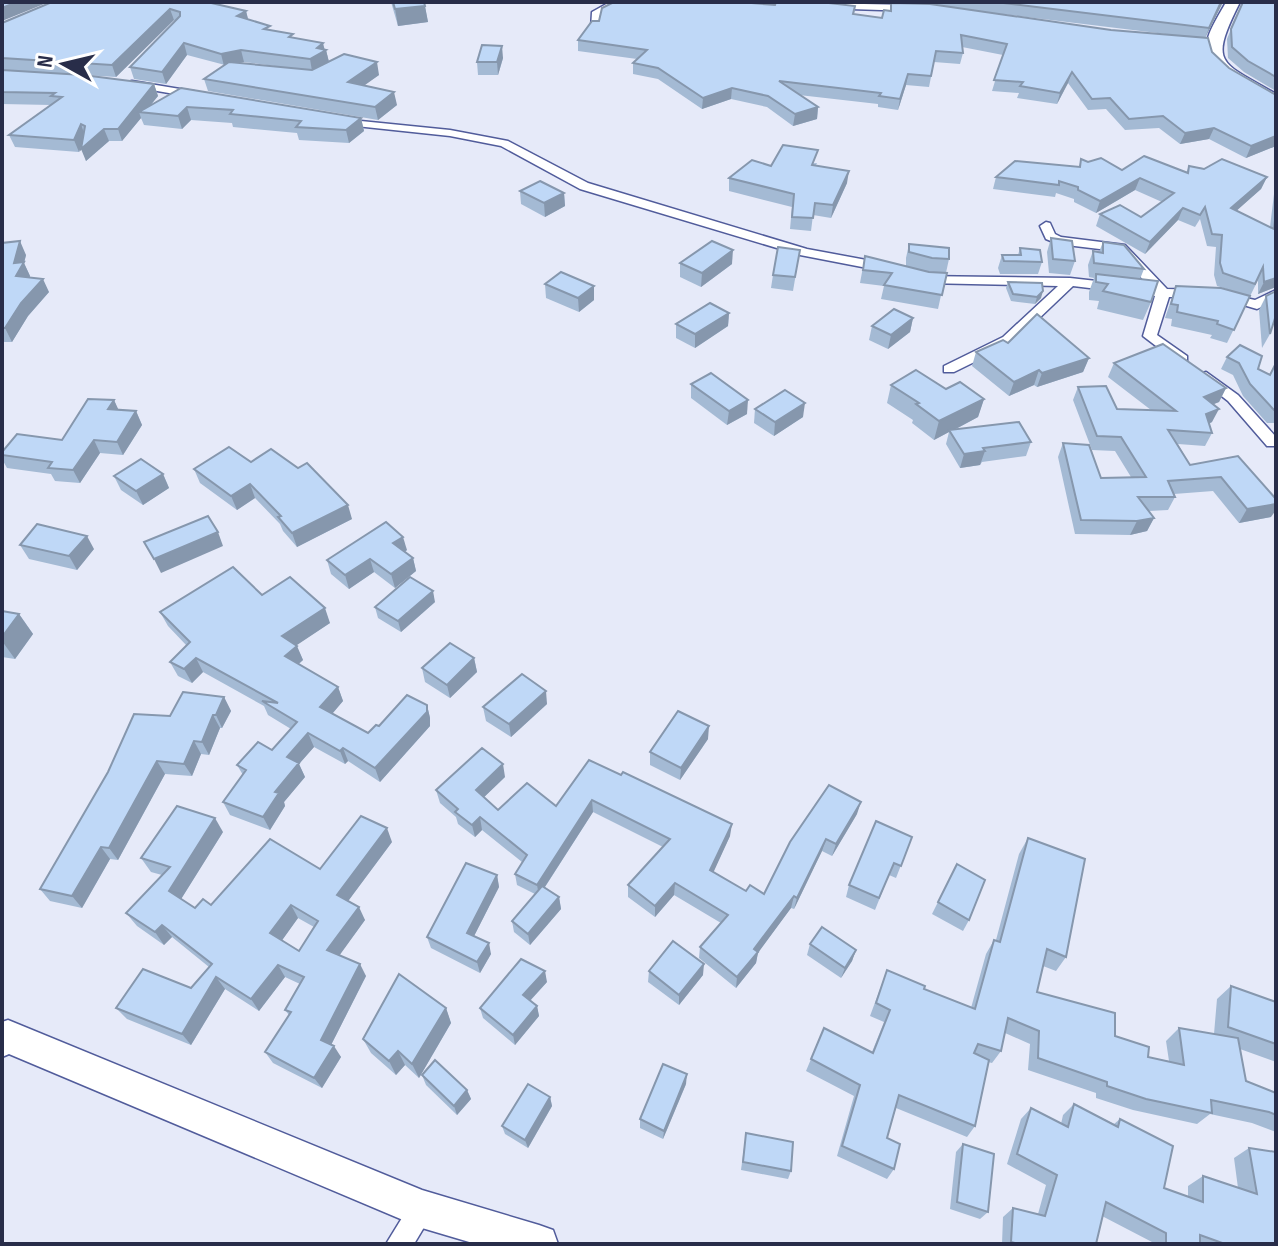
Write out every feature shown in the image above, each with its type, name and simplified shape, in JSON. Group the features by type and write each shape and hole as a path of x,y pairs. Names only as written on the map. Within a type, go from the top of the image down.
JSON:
{"street":[{"path":"594,27 595,14 617,2"},
{"path":"1233,2 1207,43 1225,70 1276,101"},
{"path":"811,5 928,9"},
{"path":"130,72 120,83 199,92"},
{"path":"332,120 450,133 504,143 584,186 805,252 900,272"},
{"path":"1046,226 1050,236 1058,240 1120,248 1163,293"},
{"path":"913,276 927,279 1070,282 1163,293 1215,295 1253,305 1276,294"},
{"path":"949,369 1008,340 1070,282"},
{"path":"1163,293 1150,336 1233,398 1272,442"},
{"path":"2,1040 8,1037 422,1209 539,1244"},
{"path":"399,1244 422,1209"}],"building":[{"path":"2,2 17,2 2,8"},
{"path":"52,2 207,2 246,11 237,16 270,26 264,29 293,34 289,37 323,43 317,48 326,50 310,59 241,50 221,54 184,43 162,72 130,67 180,16 180,12 170,9 112,65 2,58 2,23"},
{"path":"393,2 424,2 425,6 395,9"},
{"path":"614,2 775,5 776,2 820,2 855,6 853,14 882,18 884,10 891,11 891,3 930,4 1111,30 1208,38 1212,52 1229,68 1276,95 1276,136 1251,146 1214,128 1185,133 1163,116 1129,119 1110,98 1092,99 1072,72 1060,93 1020,86 1023,82 994,80 1007,44 961,35 963,53 936,51 931,76 908,74 900,99 879,96 881,93 779,81 818,107 795,114 768,96 732,88 703,98 658,68 633,63 647,50 578,40 592,21 599,21 602,8"},
{"path":"995,2 1221,2 1209,28"},
{"path":"1243,2 1276,2 1276,77 1248,61 1232,47 1231,29"},
{"path":"482,45 502,46 497,62 477,62"},
{"path":"344,54 377,62 348,82 394,92 375,107 204,79 229,62 312,70"},
{"path":"2,70 83,75 154,84 118,129 104,129 81,149 85,126 81,124 74,140 9,135 62,97 51,96 55,93 2,92"},
{"path":"181,88 361,118 346,130 296,127 301,121 230,114 233,110 187,107 178,116 139,112"},
{"path":"783,145 818,150 812,165 849,171 833,205 815,203 813,218 792,217 794,194 729,178 752,160 771,166"},
{"path":"1144,156 1188,173 1189,166 1204,169 1222,159 1267,177 1231,208 1274,229 1276,212 1276,278 1264,282 1263,267 1255,284 1223,273 1220,263 1222,235 1212,234 1205,207 1200,215 1183,208 1150,242 1100,214 1120,205 1141,217 1174,193 1140,178 1100,201 1078,190 1078,187 1059,181 1059,185 996,177 1015,161 1080,167 1081,159 1088,162 1101,158 1122,170"},
{"path":"540,181 564,193 544,203 520,191"},
{"path":"1051,238 1072,241 1075,261 1053,259"},
{"path":"20,241 14,263 24,262 16,276 43,279 2,328 2,243"},
{"path":"712,241 733,250 702,273 680,263"},
{"path":"1103,242 1124,245 1144,269 1094,263 1093,251 1103,253"},
{"path":"909,244 949,248 949,259 909,252"},
{"path":"778,247 800,250 795,277 773,275"},
{"path":"1020,248 1040,250 1042,262 1004,261 1002,255 1021,255"},
{"path":"865,256 929,272 947,273 942,295 884,285 892,273 863,270"},
{"path":"561,272 594,286 578,298 545,284"},
{"path":"1096,274 1158,281 1151,302 1103,291 1108,284 1096,282"},
{"path":"1008,282 1042,283 1043,291 1037,297 1013,294"},
{"path":"1176,286 1221,288 1250,296 1234,330 1217,324 1218,321 1177,312 1178,305 1171,304"},
{"path":"1276,291 1276,315 1270,334 1266,296"},
{"path":"710,303 729,313 695,334 676,324"},
{"path":"894,309 913,318 891,335 872,326"},
{"path":"1037,314 1089,358 1042,373 1039,370 1014,382 976,352 1003,340 1008,343"},
{"path":"1163,344 1226,388 1204,397 1219,409 1206,414 1212,433 1168,430 1190,465 1238,456 1276,499 1276,504 1247,509 1221,477 1168,481 1175,497 1138,497 1154,518 1137,521 1081,520 1063,443 1089,445 1101,478 1146,477 1121,437 1097,436 1078,387 1106,386 1117,409 1176,411 1114,363"},
{"path":"1240,345 1262,356 1258,369 1270,375 1276,363 1276,411 1250,384 1239,363 1227,357"},
{"path":"916,370 946,389 960,382 984,399 939,421 891,385"},
{"path":"711,373 748,400 729,411 691,384"},
{"path":"785,390 805,403 775,422 755,409"},
{"path":"88,399 114,400 108,409 136,411 117,442 94,440 73,470 48,468 52,462 2,455 17,434 62,440"},
{"path":"1019,422 1031,442 983,448 985,451 964,454 949,430"},
{"path":"229,447 251,462 271,449 298,468 307,463 348,505 292,533 278,517 281,516 250,484 231,496 194,469"},
{"path":"141,459 163,474 136,491 114,476"},
{"path":"208,516 218,532 154,559 144,542"},
{"path":"386,522 403,537 393,543 413,558 391,574 370,559 345,575 327,560"},
{"path":"37,524 87,536 69,556 20,545"},
{"path":"233,567 262,595 290,577 325,608 282,636 297,646 285,656 338,687 320,707 368,733 376,725 379,726 407,695 427,705 427,712 375,768 343,748 340,751 308,733 287,757 299,763 275,792 279,793 263,817 223,802 246,770 237,765 258,742 272,750 297,722 262,701 278,703 196,658 184,669 170,662 190,642 160,612"},
{"path":"410,577 433,591 398,621 375,607"},
{"path":"2,611 19,614 2,637"},
{"path":"450,643 474,658 447,685 422,668"},
{"path":"522,674 546,691 509,724 483,707"},
{"path":"183,692 224,697 202,742 194,741 184,764 157,761 109,848 101,847 72,896 40,889 108,772 134,714 170,716"},
{"path":"678,711 709,726 681,768 650,752"},
{"path":"482,748 503,764 476,790 498,810 527,783 556,806 589,760 621,775 623,772 732,824 710,870 746,891 750,885 764,894 790,842 829,785 861,802 836,844 826,839 797,898 794,896 754,949 758,952 737,977 700,947 728,915 675,883 655,906 628,885 670,839 592,800 537,885 515,874 527,855 480,817 472,825 455,812 458,809 436,790"},
{"path":"177,806 215,818 169,891 195,908 203,899 211,905 270,839 320,869 361,816 387,828 337,895 359,907 327,950 360,964 321,1040 334,1046 314,1078 265,1052 291,1012 285,1010 304,977 278,965 251,999 216,977 182,1034 116,1008 143,969 191,988 212,964 162,925 155,932 126,913 170,867 141,858","holes":["291,905 318,921 299,951 270,933"]},
{"path":"876,821 912,837 901,866 894,863 879,898 849,885"},
{"path":"1028,838 1085,859 1066,957 1047,949 1037,992 1115,1013 1115,1036 1149,1047 1148,1057 1184,1065 1179,1028 1238,1038 1246,1081 1276,1093 1276,1115 1211,1100 1212,1113 1146,1099 1107,1086 1107,1082 1038,1058 1039,1031 1008,1018 1001,1051 978,1044 974,1053 989,1060 975,1126 899,1095 887,1138 900,1144 894,1169 842,1146 860,1085 811,1059 824,1028 873,1053 890,1010 876,1003 887,970 975,1009 994,940 1000,942"},
{"path":"466,863 497,875 467,933 489,943 477,962 427,937"},
{"path":"957,864 985,880 969,920 938,902"},
{"path":"542,886 559,897 528,934 512,921"},
{"path":"822,927 856,950 845,968 810,944"},
{"path":"673,941 704,964 679,995 649,971"},
{"path":"521,959 545,971 523,995 537,1006 513,1035 480,1008"},
{"path":"399,974 446,1008 412,1064 398,1051 389,1061 363,1039"},
{"path":"1231,986 1276,1002 1276,1044 1228,1027"},
{"path":"435,1060 467,1090 454,1106 422,1075"},
{"path":"663,1064 687,1074 664,1131 640,1119"},
{"path":"528,1084 550,1097 525,1140 502,1126"},
{"path":"1074,1104 1118,1127 1120,1119 1173,1146 1164,1188 1203,1202 1203,1176 1257,1194 1249,1148 1276,1152 1276,1244 1225,1244 1200,1235 1200,1244 1166,1244 1166,1233 1106,1202 1096,1244 1011,1242 1013,1208 1045,1216 1057,1175 1017,1154 1031,1108 1068,1127"},
{"path":"746,1133 793,1142 791,1171 743,1162"},
{"path":"963,1144 994,1154 988,1212 957,1202"}]}
